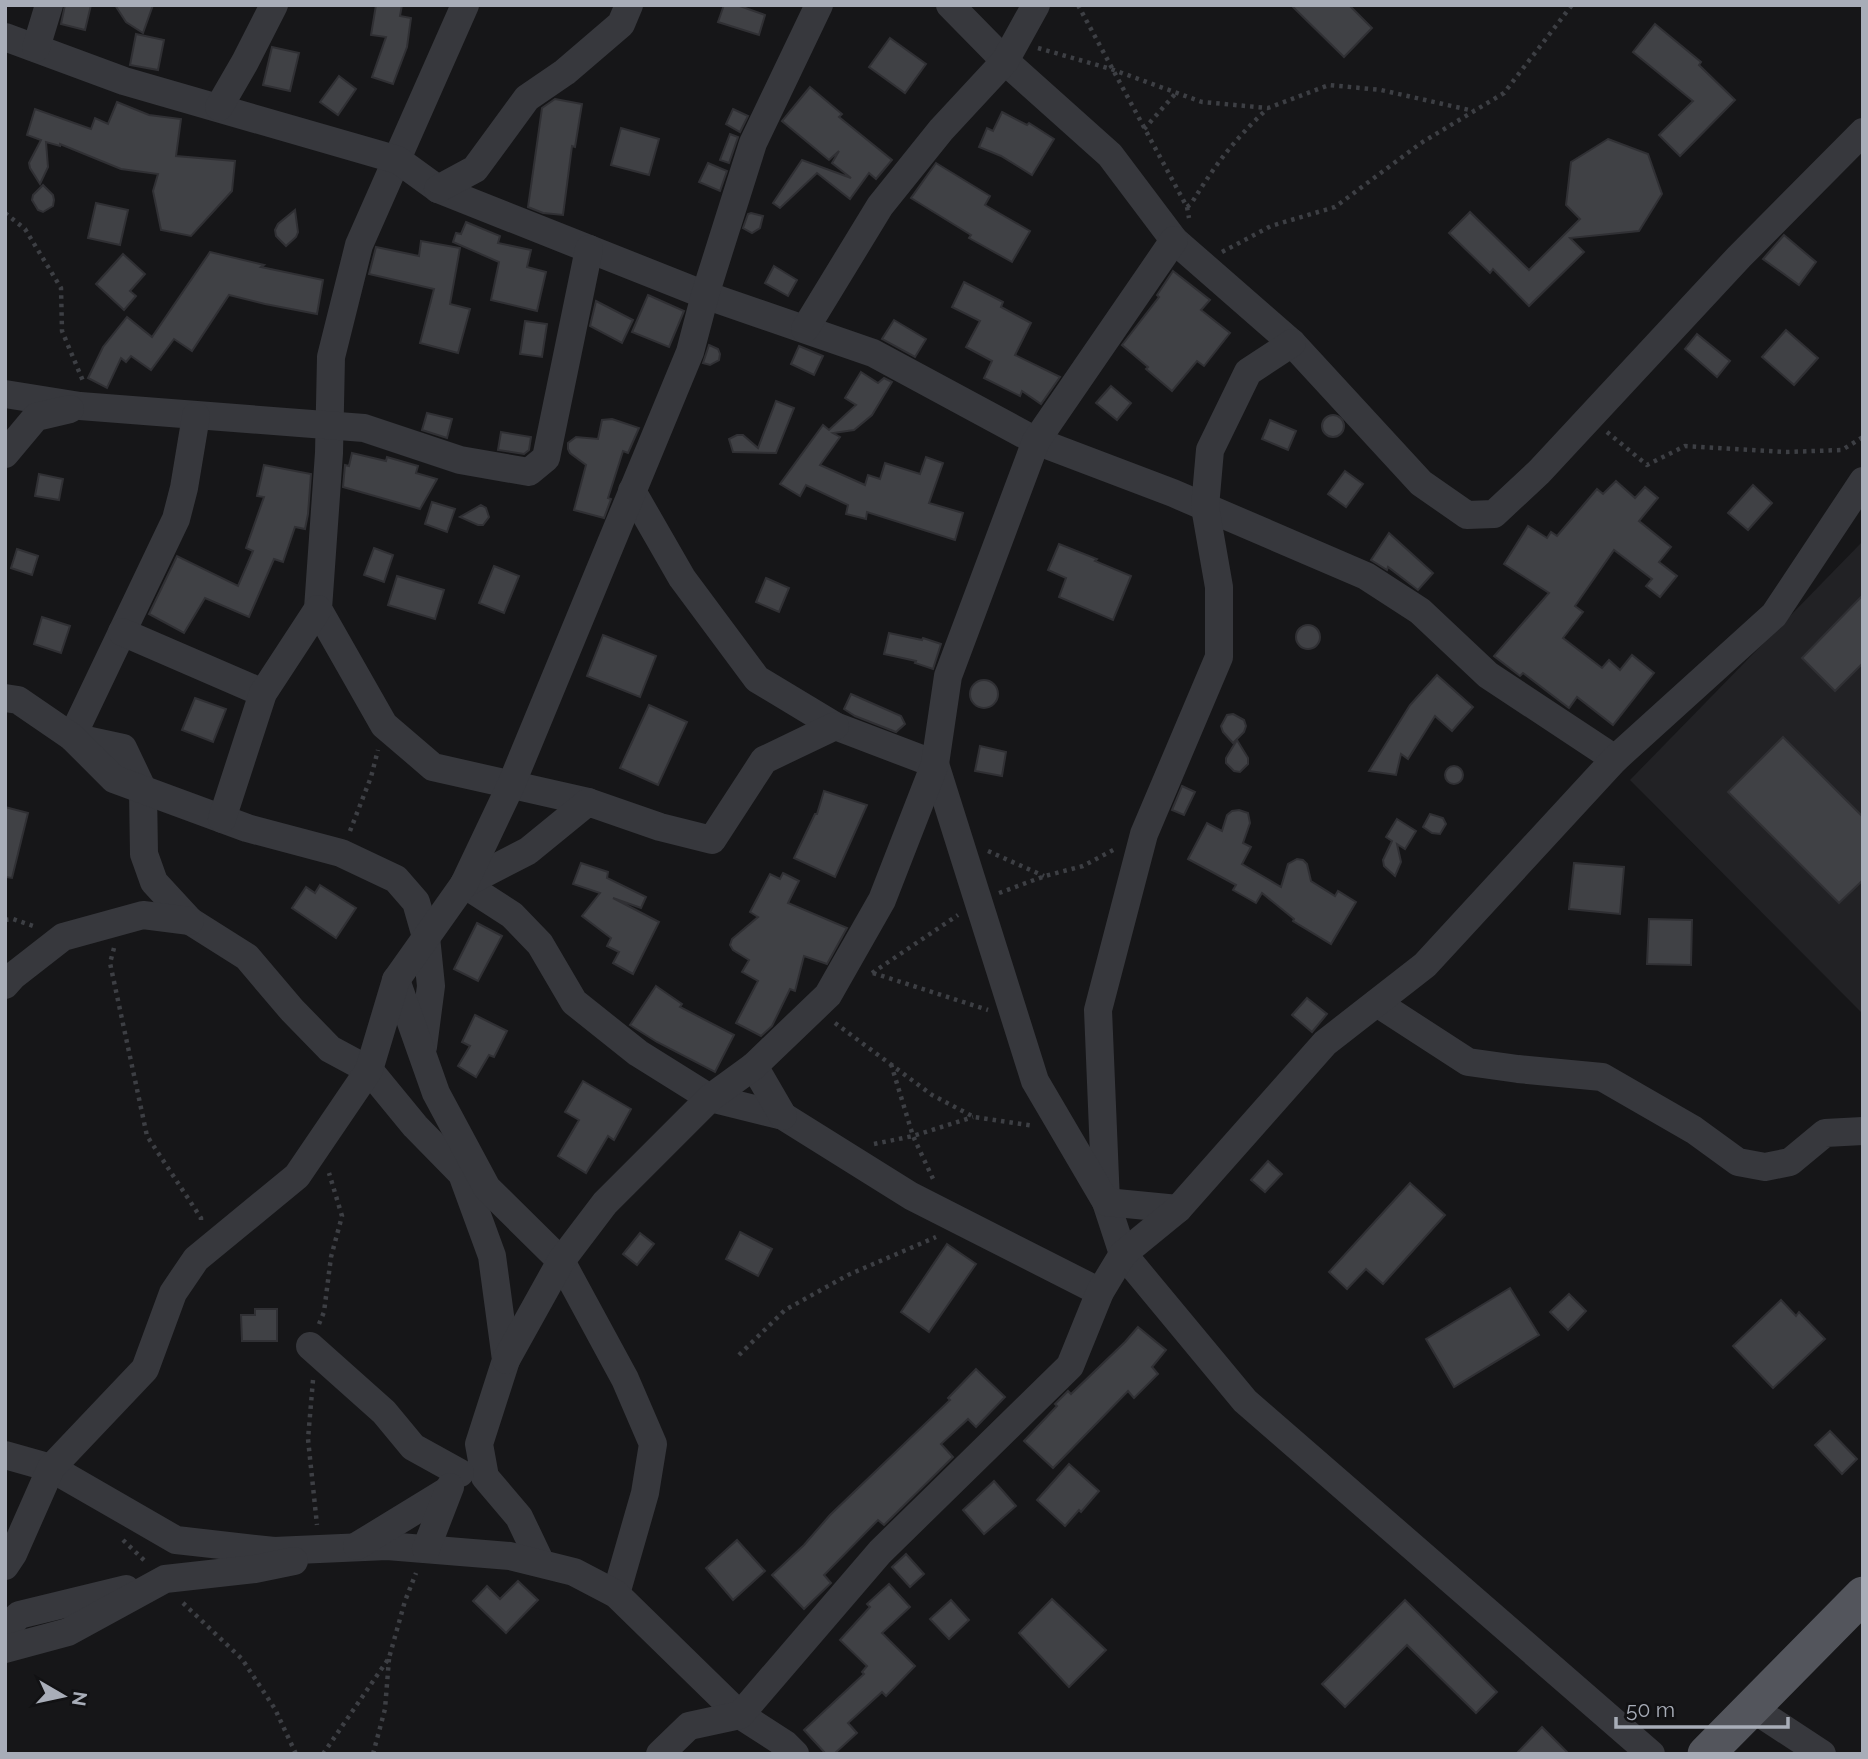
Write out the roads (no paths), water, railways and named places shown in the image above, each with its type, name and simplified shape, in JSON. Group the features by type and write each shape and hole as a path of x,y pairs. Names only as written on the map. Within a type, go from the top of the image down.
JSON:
{"main road":[{"path":"1706,1754 1863,1595"}],"street":[{"path":"36,48 49,5"},
{"path":"219,107 274,5"},
{"path":"222,819 263,693 318,610 331,357 359,245 465,5"},
{"path":"438,188 475,169 527,98 565,72 621,24 629,5"},
{"path":"5,1566 13,1554 51,1468 145,1369 173,1293 195,1259 297,1176 369,1070 396,980 464,884 511,785 690,352 705,295 753,144 819,5"},
{"path":"950,5 1011,51 1110,155 1174,240 1292,342 1422,483 1467,515 1494,514 1539,472 1739,257 1863,132"},
{"path":"805,329 880,206 941,130 1011,51 1036,5"},
{"path":"5,37 124,81 398,160 438,188 705,295 873,353 1036,441 1205,507 1366,576 1420,611 1488,675 1615,759"},
{"path":"426,1549 454,1482 479,1444 506,1360 561,1261 605,1203 710,1098 754,1066 828,995 882,900 935,764 948,676 1036,441 1174,240"},
{"path":"5,394 80,406 364,428 460,460 529,472 546,458 589,249"},
{"path":"1106,1202 1098,1010 1144,834 1219,657 1219,587 1205,507 1210,450 1248,372 1292,342"},
{"path":"5,454 36,417 80,406"},
{"path":"72,737 176,519 196,416"},
{"path":"660,1754 689,1726 740,1715 880,1552 1070,1366 1100,1292 1123,1254 1178,1209 1325,1043 1425,965 1615,759 1774,615 1863,481"},
{"path":"632,491 682,579 757,679 835,726 935,764"},
{"path":"318,610 384,725 433,767 588,802 660,827 712,840 764,760 835,726"},
{"path":"122,632 263,693"},
{"path":"5,698 18,700 72,737 114,779 247,828 341,853 396,879 415,902 426,937 431,986 422,1053"},
{"path":"935,764 1035,1081 1106,1202 1123,1254 1245,1401 1651,1754"},
{"path":"143,790 144,854 154,882 190,921 247,957 330,1049 369,1070 415,1126 462,1174 492,1256 506,1360"},
{"path":"464,884 528,851 588,802"},
{"path":"464,884 512,915 540,944 574,1002 638,1053 710,1098 783,1116 911,1196 1100,1292"},
{"path":"5,985 63,937 143,915 190,921"},
{"path":"396,980 436,1093 487,1188 561,1261 625,1379 653,1444 645,1493 616,1594"},
{"path":"1377,1003 1468,1062 1602,1077 1694,1130 1738,1162 1765,1167 1790,1162 1825,1133 1863,1131"},
{"path":"754,1066 783,1116"},
{"path":"1106,1202 1178,1209"},
{"path":"310,1346 384,1412 413,1447 454,1482"},
{"path":"479,1444 485,1478 519,1517 541,1563"},
{"path":"5,1455 51,1468 176,1540 274,1551 387,1546 426,1549 510,1556 574,1572 616,1594 740,1715 785,1744 795,1754"},
{"path":"5,1630 19,1615 165,1579 255,1569 353,1548 454,1482"},
{"path":"5,1649 68,1632 165,1579"},
{"path":"1752,1708 1822,1754"}]}
